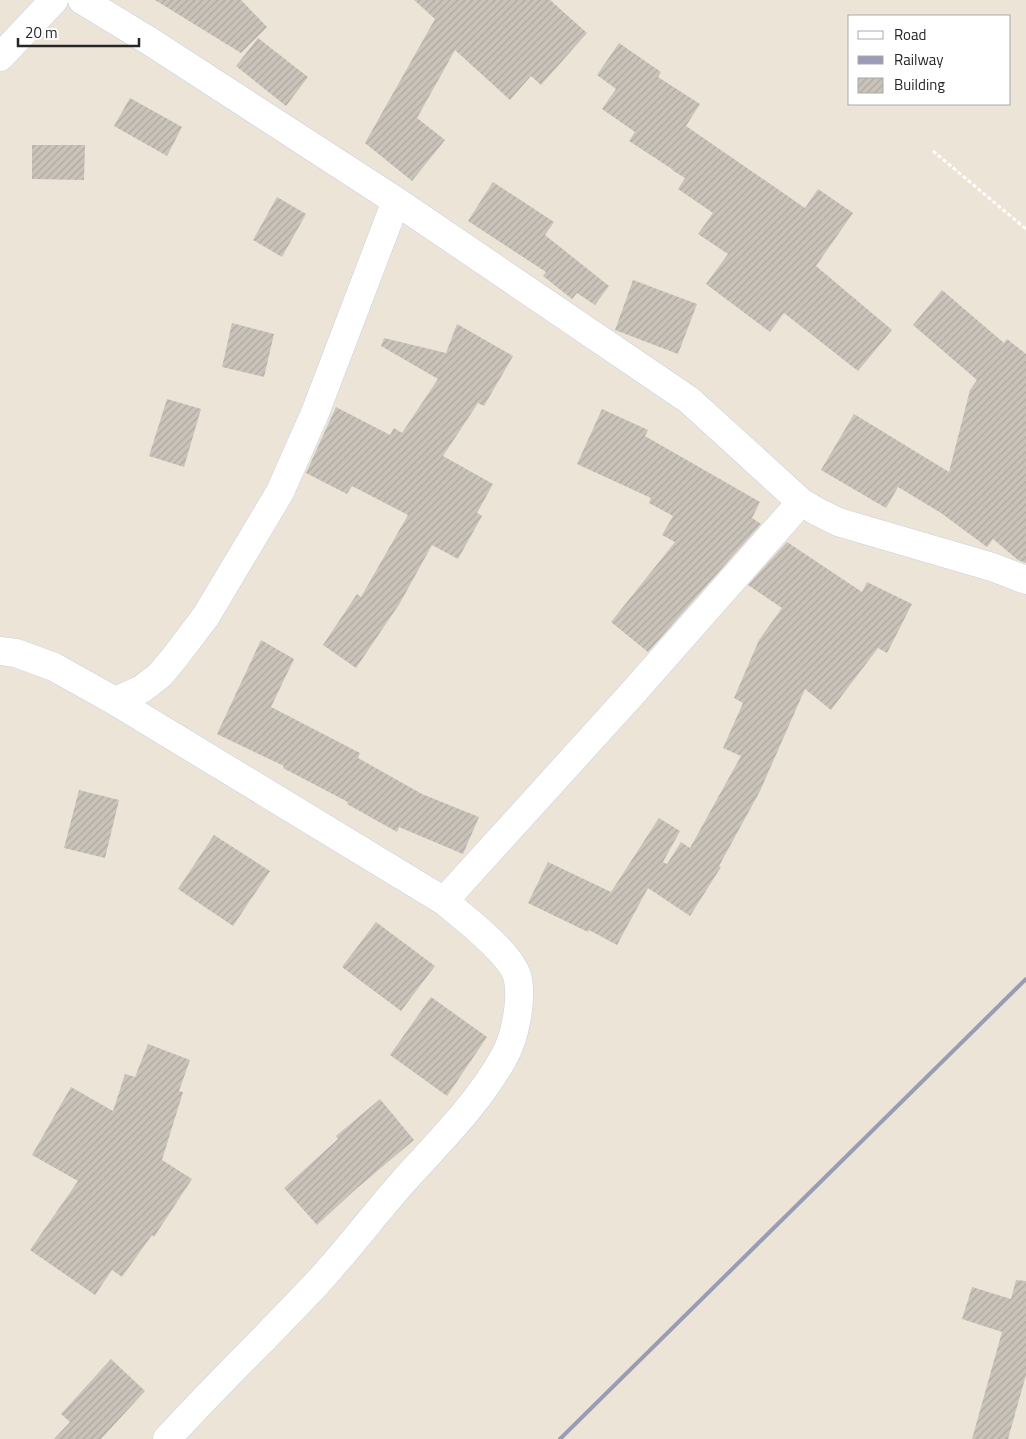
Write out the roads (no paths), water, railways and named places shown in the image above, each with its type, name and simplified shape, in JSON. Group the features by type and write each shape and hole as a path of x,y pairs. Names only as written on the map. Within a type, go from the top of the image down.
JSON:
{"street":[{"path":"0,57 54,0"},
{"path":"82,0 151,42 396,201 689,400 801,502 838,522 1026,580"},
{"path":"115,701 142,689 160,676 175,657 206,616 280,492 315,412 396,201"},
{"path":"444,901 630,696 801,502"},
{"path":"0,651 16,653 54,667 115,701 444,901 490,941 511,963 518,977 520,992 513,1038 504,1056 466,1112 401,1184 319,1280 167,1439"}],"railway":[{"path":"560,1439 1026,979"}]}
